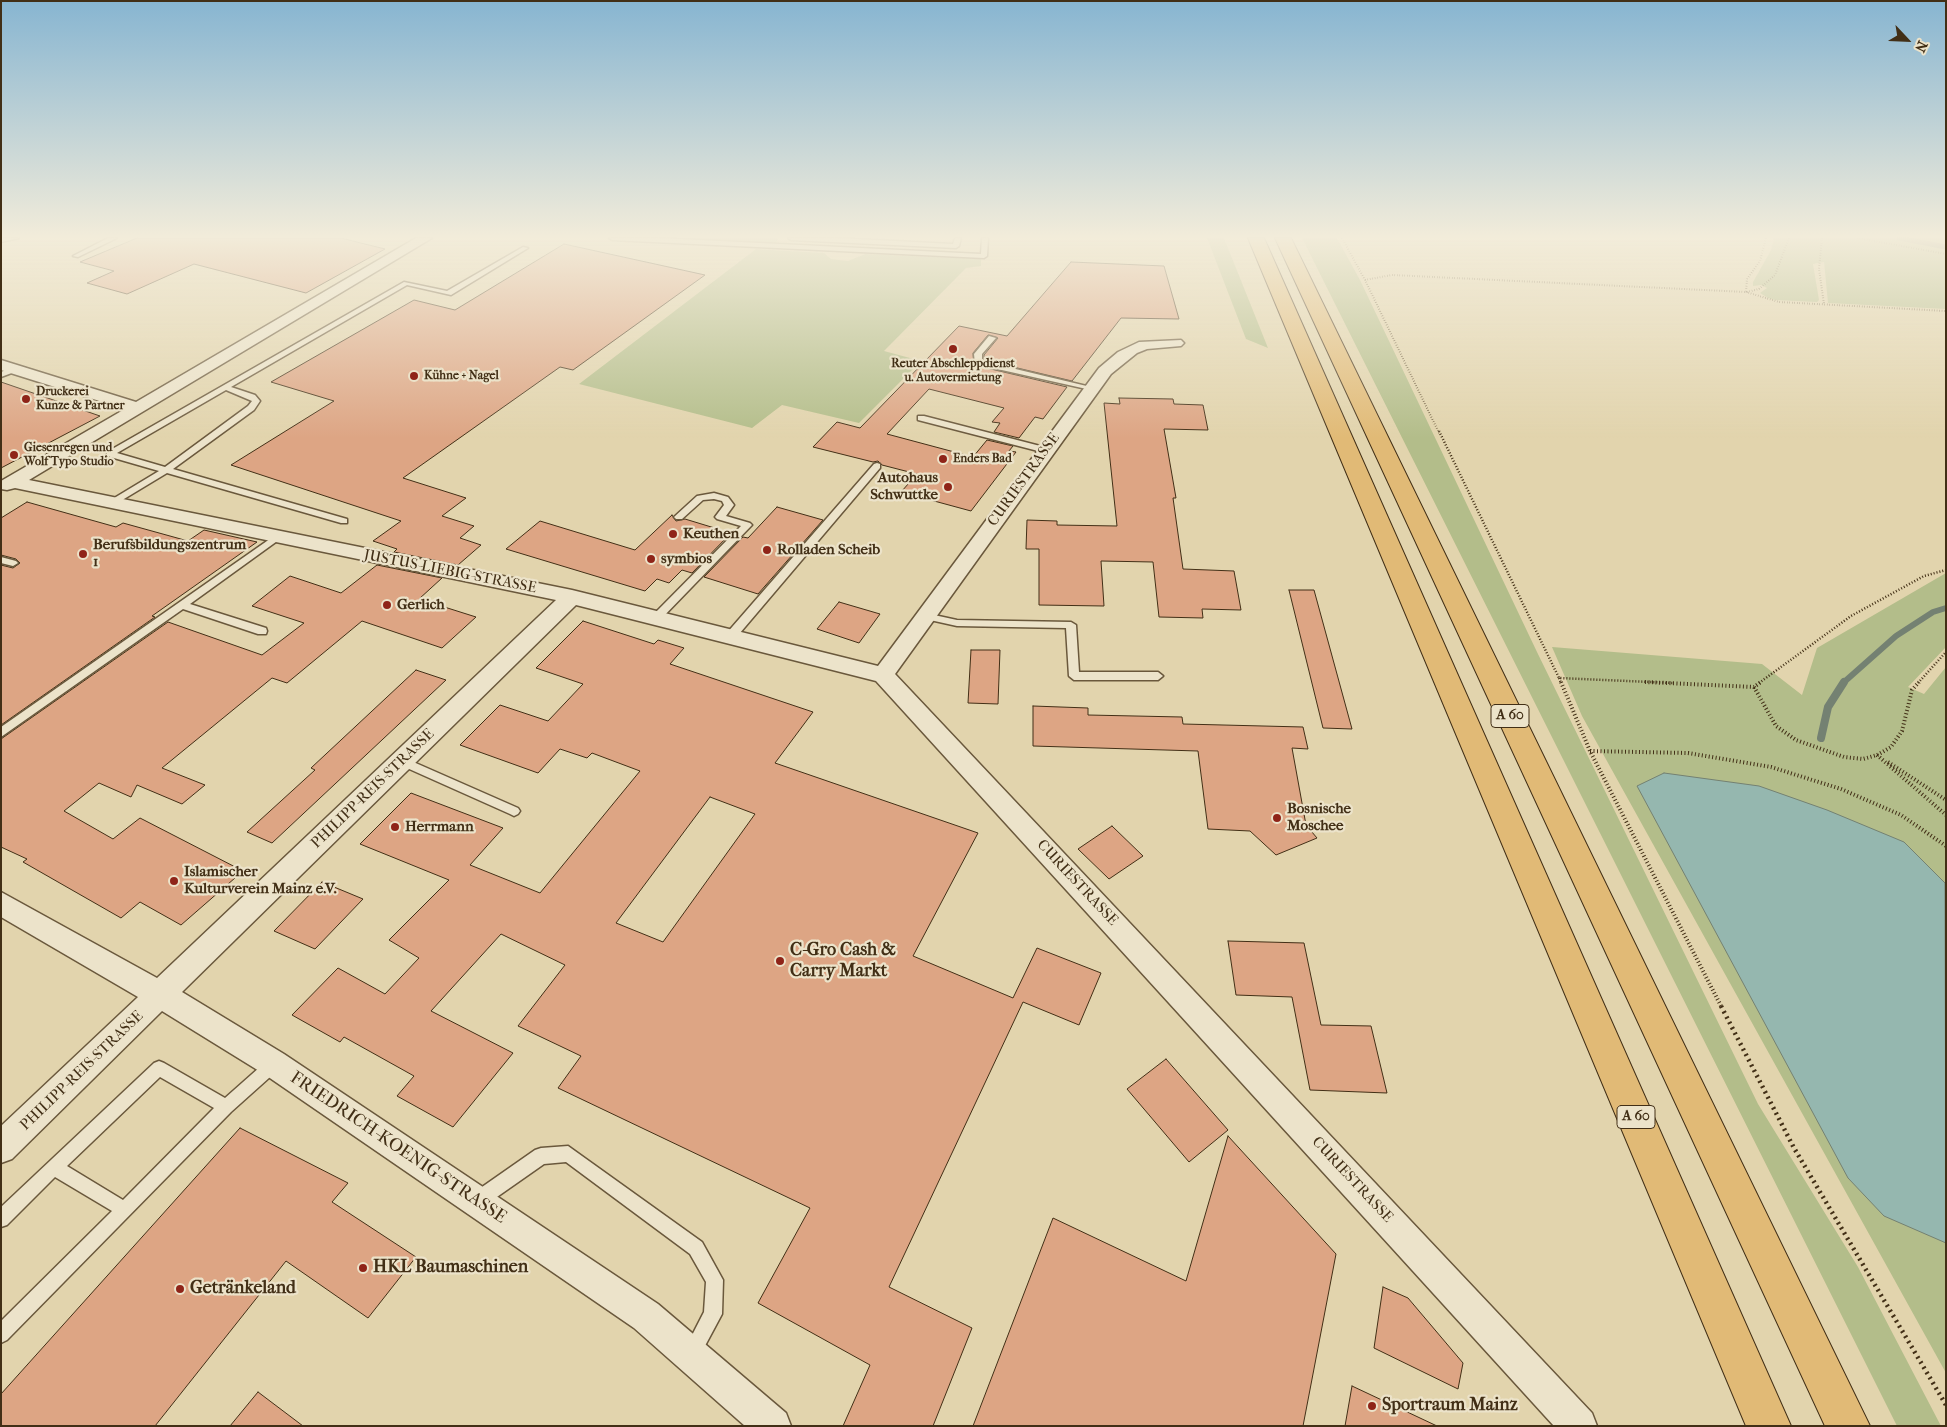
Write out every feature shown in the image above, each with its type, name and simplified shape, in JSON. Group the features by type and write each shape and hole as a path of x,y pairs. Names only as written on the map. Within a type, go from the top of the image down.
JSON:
{"highway":[{"name":"A 60","path":"1285,305 1769,1426"},
{"name":"A 60","path":"1315,305 1848,1426"}],"street":[{"path":"7,485 314,305"},
{"name":"CURIESTRASSE","path":"1176,343 1144,346 1128,352 1105,371 883,675 1579,1426"},
{"path":"4,368 139,408"},
{"name":"JUSTUS-LIEBIG-STRASSE","path":"7,485 111,503 572,597 883,675"},
{"name":"PHILIPP-REIS-STRASSE","path":"1,1148 572,597"},
{"name":"FRIEDRICH-KOENIG-STRASSE","path":"1,903 161,995 274,1064 646,1316 773,1426"}],"lane":[{"path":"344,520 110,454 369,305"},
{"path":"992,338 978,354 978,362 1091,388"},
{"path":"111,503 166,470 251,408 256,400 225,388"},
{"path":"921,418 1046,450"},
{"path":"730,636 877,466"},
{"path":"656,618 747,525 720,517 729,505 725,499 714,496 700,498 679,517"},
{"path":"1,733 277,537"},
{"path":"1,560 13,563"},
{"path":"182,604 262,631"},
{"path":"925,616 957,622 1071,625 1074,676 1158,676"},
{"path":"402,761 514,811"},
{"path":"1,1334 226,1107 274,1064"},
{"path":"1,1220 159,1068 226,1107"},
{"path":"476,1201 541,1156 568,1154 696,1248 715,1280 713,1314 691,1355"},
{"path":"54,1167 125,1210"}],"path":[{"path":"1377,305 1559,678 1590,751 1794,1148 1946,1405"},
{"path":"1834,305 1946,311"},
{"path":"1559,678 1754,687 1851,616 1924,576 1946,570"},
{"path":"1754,687 1776,726 1796,740 1844,758 1863,759 1891,747 1902,731 1912,690 1946,652"},
{"path":"1590,751 1688,753 1771,767 1841,789 1901,815 1946,846"},
{"path":"1876,755 1946,800"},
{"path":"1876,755 1946,815"}],"green space":[{"path":"683,305 930,305 884,351 921,361 859,423 782,405 752,428 579,384"},
{"path":"1233,305 1251,305 1268,348 1246,339"},
{"path":"1335,305 1372,305 1537,652 1758,1104 1858,1267 1941,1426 1897,1426"},
{"path":"1859,305 1946,305 1946,309"},
{"path":"1946,573 1946,647 1908,687 1924,694 1946,667 1946,1373 1582,716 1552,647 1762,664 1802,695 1817,648"}],"water":[{"path":"1664,773 1759,786 1827,810 1904,842 1945,883 1946,1243 1884,1216 1848,1178 1637,786"}],"building":[{"name":"Kühne + Nagel","path":"406,305 433,305 455,310 464,305 664,305 573,370 560,367 403,478 466,498 442,516 474,526 460,538 481,545 458,565 394,552 397,549 373,541 401,521 231,465 334,401 271,382"},
{"path":"1034,305 1175,305 1179,319 1121,318 1072,381 984,360 984,355 998,338 988,335 973,353 974,365 1067,387 1043,419 1035,417 1019,438 994,432 1000,423 992,422 1004,408 929,389 887,434 973,457 987,440 1013,446 1009,451 1016,452 971,511 901,492 917,474 882,465 878,461 873,462 813,447 837,422 860,428 959,326 1007,336"},
{"name":"Druckerei Kunze & Partner","path":"1,382 100,416 1,468"},
{"path":"1119,398 1173,399 1174,404 1203,405 1208,430 1164,429 1176,498 1173,498 1183,569 1234,571 1241,610 1202,609 1203,618 1159,617 1153,562 1101,561 1104,606 1039,605 1039,549 1026,549 1027,520 1057,521 1057,525 1117,526 1104,403 1120,404"},
{"path":"27,502 116,527 123,523 188,541 204,530 257,542 152,616 155,617 1,725 1,565 13,568 20,563 16,559 1,555 1,518"},
{"name":"Rolladen Scheib","path":"777,507 823,520 758,594 704,577 743,537 748,538"},
{"path":"672,515 676,521 685,519 731,533 692,573 682,570 669,583 657,579 645,591 506,549 540,521 635,550"},
{"path":"377,565 442,578 419,599 476,617 442,648 362,621 287,683 272,678 162,768 205,785 182,804 137,785 131,797 99,783 64,811 113,839 140,818 243,871 181,925 140,902 121,918 23,862 27,859 1,847 1,739 168,622 262,655 304,623 252,606 290,576 341,593"},
{"path":"1289,590 1314,590 1352,729 1323,728"},
{"path":"839,602 880,614 859,643 817,629"},
{"path":"583,621 654,644 658,640 684,648 670,664 813,712 775,763 978,833 913,956 1013,998 1037,948 1101,973 1079,1025 1023,1002 889,1287 972,1328 933,1426 843,1426 870,1365 758,1303 810,1208 558,1088 581,1056 518,1026 565,965 501,934 431,1011 513,1053 453,1127 397,1096 414,1076 344,1037 340,1042 292,1015 338,968 385,994 419,958 389,940 449,880 360,844 411,793 503,828 470,865 540,893 640,771 592,753 587,758 560,749 538,773 460,745 500,705 548,721 583,684 536,668","holes":["710,797 755,814 663,942 616,923"]},
{"path":"971,650 1000,650 998,704 968,703"},
{"path":"416,670 446,680 272,843 247,832 315,770 311,768"},
{"path":"1033,706 1088,708 1088,715 1182,717 1183,724 1303,727 1308,749 1292,748 1306,825 1317,838 1276,855 1250,831 1208,829 1198,751 1033,746"},
{"path":"1112,826 1143,856 1109,879 1078,849"},
{"path":"322,882 363,899 315,949 274,931"},
{"path":"1228,941 1304,943 1321,1025 1371,1026 1387,1093 1310,1090 1292,997 1236,995"},
{"path":"1166,1059 1228,1130 1189,1162 1127,1089"},
{"name":"Getränkeland","path":"240,1128 348,1183 332,1202 416,1257 368,1318 286,1261 155,1426 1,1426 1,1394"},
{"path":"1228,1136 1336,1254 1303,1426 973,1426 1053,1218 1186,1281"},
{"path":"1383,1287 1408,1298 1463,1363 1458,1389 1374,1348"},
{"name":"Sportraum Mainz","path":"1352,1386 1437,1426 1345,1426"},
{"path":"258,1392 303,1426 230,1426"}],"waterway":[{"path":"1844,682 1896,636 1933,612 1946,608"},
{"path":"1821,738 1828,707 1844,682"}],"place":[{"name":"Reuter Abschleppdienst u. Autovermietung","path":"953,349"},
{"name":"Kühne + Nagel","path":"414,376"},
{"name":"Druckerei Kunze & Partner","path":"26,399"},
{"name":"Giesenregen und Wolf Typo Studio","path":"14,455"},
{"name":"Enders Bad","path":"943,459"},
{"name":"Autohaus Schwuttke","path":"948,487"},
{"name":"Keuthen","path":"673,534"},
{"name":"Rolladen Scheib","path":"767,550"},
{"name":"Berufsbildungszentrum 1","path":"83,554"},
{"name":"symbios","path":"651,559"},
{"name":"Gerlich","path":"387,605"},
{"name":"Bosnische Moschee","path":"1277,818"},
{"name":"Herrmann","path":"395,827"},
{"name":"Islamischer Kulturverein Mainz e.V.","path":"174,881"},
{"name":"C-Gro Cash & Carry Markt","path":"780,961"},
{"name":"HKL Baumaschinen","path":"363,1268"},
{"name":"Getränkeland","path":"180,1289"},
{"name":"Sportraum Mainz","path":"1372,1406"}]}
